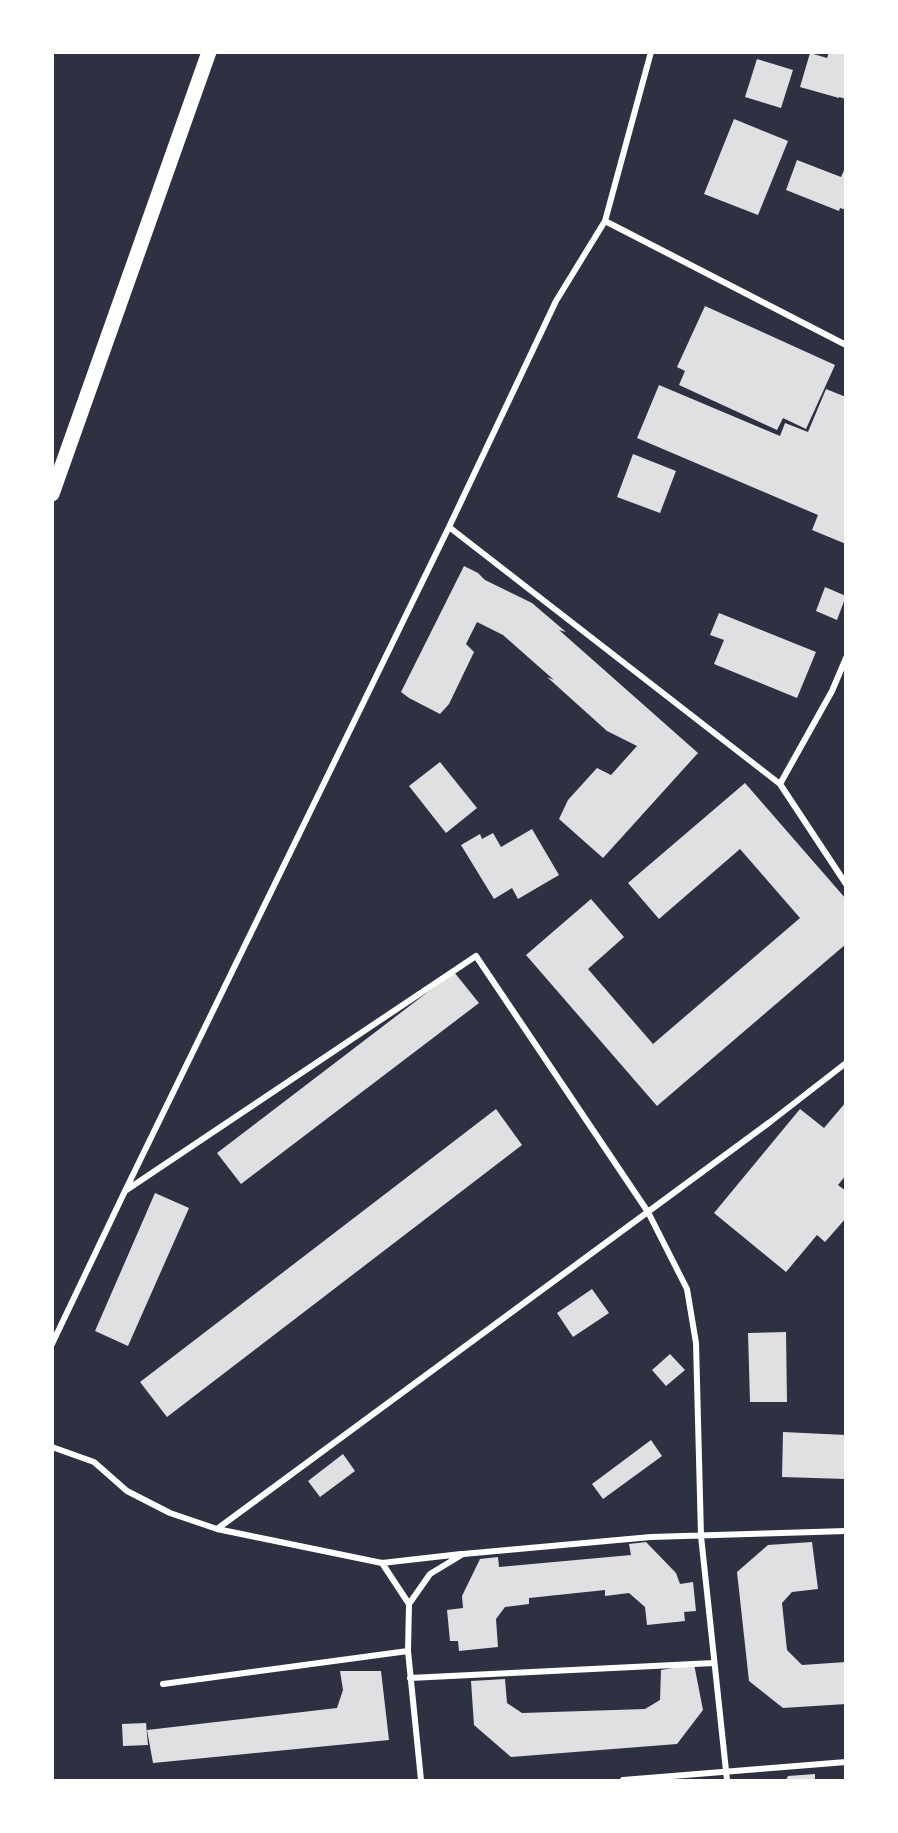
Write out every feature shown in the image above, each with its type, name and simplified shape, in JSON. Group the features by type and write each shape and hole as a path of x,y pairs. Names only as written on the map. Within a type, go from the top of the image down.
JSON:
{"main road":[{"path":"52,494 209,52"}],"street":[{"path":"52,1344 449,527 556,301 605,221 651,52"},
{"path":"605,221 846,345"},
{"path":"449,527 780,784 846,884"},
{"path":"780,784 831,691 846,658"},
{"path":"125,1191 476,956 648,1212 687,1289 696,1343 701,1536 727,1780"},
{"path":"217,1529 770,1122 846,1063"},
{"path":"52,1447 94,1462 127,1491 170,1513 217,1529 382,1563 651,1537 846,1531"},
{"path":"421,1780 408,1651 409,1604 430,1574 463,1554"},
{"path":"382,1563 409,1604"},
{"path":"163,1684 408,1651"},
{"path":"410,1678 714,1663"},
{"path":"623,1780 846,1762"}],"building":[{"path":"829,52 846,52 846,99 800,87 810,53 827,58"},
{"path":"757,59 793,70 781,108 745,97"},
{"path":"734,119 788,141 758,215 704,194"},
{"path":"797,160 841,177 846,166 846,210 840,208 839,211 786,190"},
{"path":"705,306 835,365 806,429 783,418 777,430 679,385 685,371 677,367"},
{"path":"659,385 780,436 785,423 808,432 826,389 846,397 846,544 812,530 818,515 637,438"},
{"path":"633,454 676,471 660,513 617,497"},
{"path":"464,566 478,573 485,580 532,603 566,632 559,630 698,753 603,858 559,819 568,800 597,768 611,775 637,746 607,731 503,635 477,622 466,644 474,652 449,704 440,714 401,692"},
{"path":"825,587 846,596 837,620 816,611"},
{"path":"719,613 816,652 797,698 714,664 724,640 710,635"},
{"path":"440,762 477,808 446,833 409,786"},
{"path":"745,783 846,899 846,944 657,1106 526,955 591,899 624,937 588,969 653,1044 800,918 740,849 659,919 628,883"},
{"path":"532,829 559,875 518,899 512,888 494,899 461,845 480,834 482,839 493,833 501,847"},
{"path":"454,972 479,1003 241,1184 217,1153"},
{"path":"846,1102 846,1175 838,1185 846,1191 846,1218 825,1242 817,1235 786,1272 714,1213 800,1109 824,1128"},
{"path":"496,1109 522,1145 167,1417 140,1382"},
{"path":"155,1193 189,1208 128,1346 95,1331"},
{"path":"592,1289 609,1313 573,1337 557,1313"},
{"path":"786,1332 787,1402 750,1402 748,1333"},
{"path":"670,1354 685,1370 666,1386 652,1370"},
{"path":"783,1432 846,1435 846,1479 782,1477"},
{"path":"651,1440 662,1456 603,1499 592,1484"},
{"path":"343,1454 355,1471 320,1497 308,1481"},
{"path":"646,1542 676,1573 680,1584 693,1582 696,1611 684,1612 685,1621 647,1625 645,1607 629,1593 605,1596 605,1590 529,1598 529,1604 505,1607 496,1619 498,1647 459,1651 458,1641 450,1641 447,1610 463,1608 462,1596 480,1559 498,1557 499,1567 631,1555 629,1544"},
{"path":"812,1542 818,1589 792,1592 782,1603 787,1650 802,1665 846,1662 846,1704 783,1708 749,1681 737,1572 768,1545"},
{"path":"694,1664 703,1710 677,1744 511,1757 474,1725 471,1681 505,1679 507,1703 522,1713 645,1709 660,1700 661,1670"},
{"path":"340,1671 381,1671 389,1740 153,1763 147,1730 337,1708 343,1690"},
{"path":"146,1723 148,1745 123,1746 122,1724"},
{"path":"815,1774 815,1780 786,1780 788,1776"}]}
